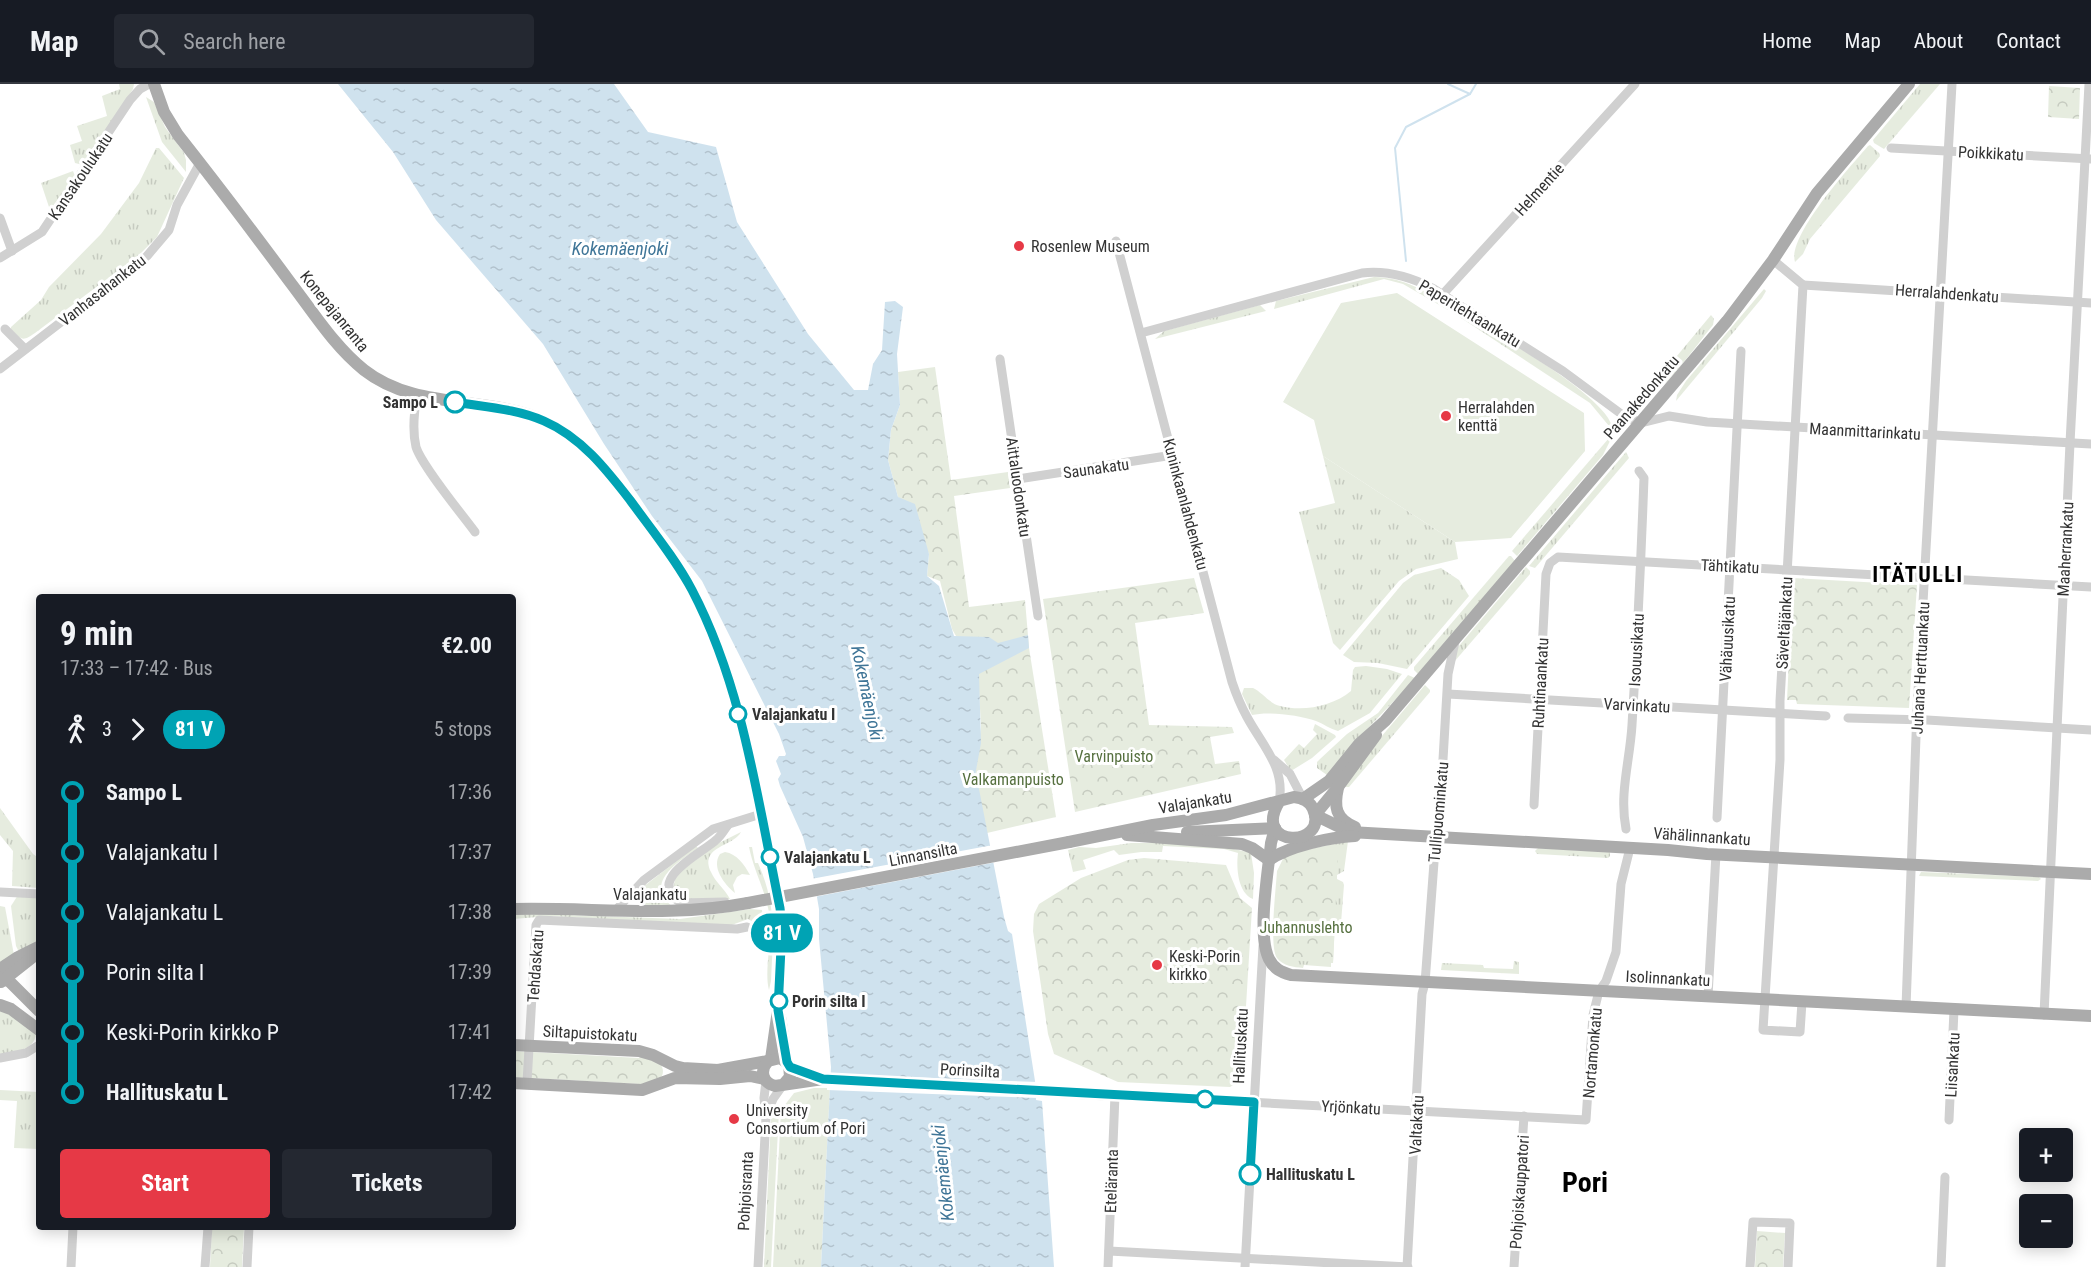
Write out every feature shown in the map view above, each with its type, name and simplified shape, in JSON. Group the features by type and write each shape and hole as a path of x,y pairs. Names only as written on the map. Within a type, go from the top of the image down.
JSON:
{"main road":[{"name":"Konepajanranta","path":"154,84 164,112 178,135 345,353 380,381 417,395 501,409 544,421 568,434 594,456 672,557 703,612 733,697 780,908 782,927 778,1010"},
{"name":"Paanakedonkatu","path":"1315,815 1367,749 1385,722 1727,321 1773,260 1817,193 1909,84"},
{"name":"Paanakedonkatu","path":"1303,799 1329,781 1359,744 1385,722"},
{"path":"1338,787 1335,808 1344,822 1356,827 1376,829 1387,834"},
{"path":"1289,797 1303,799 1311,806 1315,815 1313,827 1301,838 1284,837 1275,828 1273,814 1279,802 1289,797"},
{"name":"Valajankatu","path":"1069,843 1153,825 1226,815 1279,802"},
{"name":"Vähälinnankatu","path":"1315,815 1350,832 2091,874"},
{"name":"Valajankatu","path":"1117,834 1224,832 1275,828"},
{"name":"Hallituskatu","path":"1263,940 1269,860 1272,834 1275,828"},
{"path":"1117,834 1230,842 1252,848 1269,860 1289,850 1342,837 1376,837 1387,834"},
{"name":"Linnansilta","path":"746,904 1069,843"},
{"name":"Valajankatu","path":"516,903 551,908"},
{"name":"Valajankatu","path":"516,909 688,911 746,904"},
{"name":"Isolinnankatu","path":"1263,940 1274,967 1291,975 2091,1017"},
{"path":"1,977 18,957 36,948"},
{"path":"1,977 36,954"},
{"path":"1,977 36,1008"},
{"path":"0,1005 10,1009 36,1028"},
{"path":"765,1080 763,1071 770,1060 778,1010"},
{"path":"516,1083 642,1090 684,1078 720,1079 750,1076 765,1080 772,1086 783,1085 790,1077 778,1010"},
{"name":"Siltapuistokatu","path":"516,1045 639,1051 683,1068 711,1070 770,1060"},
{"path":"770,1060 780,1058 788,1064"},
{"path":"663,1060 669,1072 663,1083"},
{"name":"Porinsilta","path":"788,1064 823,1079"},
{"name":"Porinsilta","path":"783,1085 823,1079 1115,1095"}],"street":[{"name":"Kansakoulukatu","path":"0,258 42,232 130,100 140,89 149,84"},
{"name":"Helmentie","path":"1443,294 1635,84"},
{"path":"1948,150 1952,84"},
{"name":"Maaherrankatu","path":"2044,1015 2089,84"},
{"name":"Poikkikatu","path":"1891,147 2087,158"},
{"name":"Juhana Herttuankatu","path":"1906,1007 1917,720 1948,150"},
{"name":"Vanhasahankatu","path":"0,369 147,256 169,230 177,205 200,163"},
{"path":"0,218 12,251"},
{"name":"Kuninkaanlahdenkatu","path":"1116,241 1232,682 1248,719 1273,760 1282,789 1279,802"},
{"path":"1773,260 1803,285"},
{"name":"Paperitehtaankatu","path":"1141,333 1362,273 1382,272 1419,281 1443,294 1563,371 1624,416 1641,423"},
{"name":"Herralahdenkatu","path":"1803,285 2091,303"},
{"name":"Säveltäjänkatu","path":"1802,1002 1800,1032 1763,1030 1780,760 1786,569 1803,285"},
{"path":"2,328 25,349"},
{"name":"Vähäuusikatu","path":"1717,818 1741,351"},
{"name":"Aittaluodonkatu","path":"1000,359 1038,615"},
{"path":"417,395 414,417 417,448 423,461 475,532"},
{"name":"Maanmittarinkatu","path":"1641,423 1669,416 1683,420 1737,424 2091,444"},
{"name":"Saunakatu","path":"1018,479 1173,455"},
{"name":"Isouusikatu","path":"1626,829 1623,815 1626,762 1630,753 1634,705 1641,562 1644,478 1639,471"},
{"name":"Tähtikatu","path":"1550,562 1558,557 2091,587"},
{"name":"Ruhtinaankatu","path":"1534,805 1546,574 1550,562"},
{"name":"Tullipuominkatu","path":"1425,983 1448,674 1455,641"},
{"name":"Varvinkatu","path":"1448,694 1826,716"},
{"path":"1848,718 2091,730"},
{"name":"Kuninkaanlahdenkatu","path":"1273,760 1290,774 1303,799"},
{"path":"615,911 644,880 713,829 760,814"},
{"path":"728,825 718,839 673,874 669,886 670,893 681,903 746,904"},
{"name":"Nortamonkatu","path":"1586,1120 1593,1015 1599,991 1606,981 1616,952 1621,884 1630,848"},
{"path":"1708,996 1716,854"},
{"path":"2,892 36,894"},
{"path":"631,894 641,912"},
{"name":"Tehdaskatu","path":"527,1083 536,925 539,920 737,929 747,927"},
{"name":"Hallituskatu","path":"1245,1263 1263,940"},
{"name":"Valtakatu","path":"1407,1267 1422,994 1425,983"},
{"name":"Liisankatu","path":"1949,1120 1954,1010"},
{"path":"0,1058 26,1053 36,1047"},
{"name":"Pohjoisranta","path":"758,1267 766,1117 765,1080"},
{"name":"Pohjoisranta","path":"766,1117 773,1099 783,1085"},
{"name":"Yrjönkatu","path":"1115,1095 1586,1120"},
{"name":"Eteläranta","path":"1108,1267 1115,1095"},
{"name":"Pohjoiskauppatori","path":"1514,1267 1524,1116"},
{"path":"1941,1267 1946,1177"},
{"path":"1750,1267 1753,1222 1790,1223 1788,1267"},
{"path":"71,1267 73,1230"},
{"path":"206,1267 208,1230"},
{"path":"247,1267 249,1230"},
{"path":"1109,1251 1245,1263 1407,1267"}],"green space":[{"path":"119,84 134,84 133,89 83,165 75,163 70,145 82,141 77,126 107,116 102,96 120,89"},
{"path":"1920,84 1940,84 1884,149 1874,143 1873,140"},
{"path":"2049,86 2080,88 2079,119 2048,117"},
{"path":"146,97 154,102 165,127 184,153 186,172 162,142"},
{"path":"1870,145 1880,156 1810,239 1803,254 1795,262 1795,250 1810,219 1835,185"},
{"path":"156,148 159,148 184,178 157,237 139,255 35,333 25,339 20,337 11,327 41,300 49,287 101,234 139,183"},
{"path":"73,171 75,176 50,210 41,183"},
{"path":"1374,277 1406,283 1451,307 1448,310 1403,284 1384,279 1274,309 1276,301"},
{"path":"1764,289 1766,291 1762,298 1676,401 1686,381"},
{"name":"Herralahden kenttä","path":"1397,293 1584,413 1585,451 1511,538 1455,542 1323,456 1314,420 1283,402 1341,303"},
{"path":"1260,305 1266,311 1155,339 1164,331"},
{"path":"1455,309 1517,346 1567,380 1604,412 1612,426 1609,426 1590,403 1452,312"},
{"path":"1711,315 1714,319 1713,325 1678,369 1657,391 1637,404"},
{"name":"Valkamanpuisto","path":"935,367 951,480 1008,472 1010,488 954,496 969,607 1025,600 1029,648 1056,817 987,833 975,776 981,726 978,674 952,629 940,581 927,576 929,554 898,497 888,460 891,430 900,405 898,372"},
{"path":"1609,438 1611,439 1603,455 1517,556 1512,551"},
{"path":"1626,452 1629,458 1535,568 1529,566"},
{"path":"1323,456 1455,542 1458,559 1416,569 1399,581 1340,650 1333,643 1299,512 1335,503"},
{"path":"1509,556 1515,561 1418,674 1414,667"},
{"path":"1526,567 1530,574 1454,662 1458,647"},
{"path":"1441,568 1459,580 1469,596 1407,669 1378,663 1354,662 1343,655 1403,583 1414,575"},
{"name":"Varvinpuisto","path":"1194,578 1204,613 1135,623 1149,725 1232,727 1234,733 1210,737 1215,764 1239,761 1241,774 1075,812 1043,599"},
{"path":"1793,578 1917,585 1909,708 1797,704 1796,700 1787,700"},
{"path":"1366,666 1402,674 1370,713 1338,731 1302,717 1284,714 1252,715 1242,694 1244,688 1253,688 1273,703 1289,708 1308,708 1327,704 1351,691 1353,670 1355,667"},
{"path":"1408,675 1415,678 1414,680 1350,747 1327,775 1317,768 1317,762 1347,734 1378,713"},
{"path":"1425,685 1430,692 1349,787 1343,787 1359,763"},
{"path":"1315,724 1336,737 1312,758 1291,771 1284,760 1299,744 1304,748 1317,734 1313,730"},
{"path":"0,808 36,856 36,888 12,886 13,851 0,835"},
{"path":"741,832 713,852 709,863 713,876 730,899 683,900 676,894 673,888 676,875 715,845"},
{"name":"Juhannuslehto","path":"1348,841 1344,871 1337,875 1337,879 1344,885 1341,923 1335,923 1331,967 1304,965 1303,968 1282,963 1275,952 1273,930 1277,871 1282,861 1291,853"},
{"path":"1131,843 1207,845 1251,853 1254,873 1253,899 1241,886 1237,866 1238,853 1224,849 1163,846 1162,852 1119,855 1114,850 1083,860 1086,869 1073,872 1068,850"},
{"path":"696,846 698,848 674,866 663,881 661,889 664,897 672,906 643,906 640,903 639,893 643,887"},
{"path":"749,847 752,847 755,863 758,863 764,879 771,907 772,949 769,990 767,974 770,919"},
{"path":"1538,848 1610,852 1610,856 1608,858 1537,854 1535,851"},
{"name":"Juhannuslehto","path":"1300,851 1338,852 1333,963 1286,960 1279,956 1276,947 1282,861 1285,857"},
{"path":"725,852 740,860 750,875 742,874 737,877 733,885 735,893 723,880 718,870 718,859 720,854"},
{"path":"1144,858 1226,865 1240,898 1252,908 1242,1072 1238,1082 1230,1087 1118,1082 1054,1054 1048,1034 1033,931 1034,914 1039,904 1081,878 1128,860"},
{"path":"1921,872 2039,877 2041,879 2038,881 1919,876"},
{"path":"18,895 36,897 36,942 19,952 16,946 11,906"},
{"path":"0,906 5,907 14,955 0,964"},
{"path":"750,909 762,910 764,932 756,933 755,923 748,919 729,926 550,916 516,919 516,913 680,919"},
{"path":"1514,961 1519,962 1519,974 1441,970 1442,963 1513,969"},
{"path":"0,1010 6,1011 36,1034 32,1044 22,1050 0,1054"},
{"path":"516,1051 639,1058 643,1055 660,1063 663,1072 660,1079 643,1087 639,1084 516,1077"},
{"path":"814,1088 830,1088 821,1267 773,1267 781,1110 794,1093"},
{"path":"0,1090 36,1092 36,1149 14,1148 17,1101 0,1100"},
{"path":"775,1104 779,1110 771,1267 764,1267 771,1118"},
{"path":"212,1230 244,1230 242,1267 210,1267"},
{"path":"1757,1231 1785,1233 1783,1267 1755,1267"}],"water":[{"name":"Kokemäenjoki","path":"338,84 614,84 648,132 716,147 737,222 808,334 854,390 868,390 873,364 882,350 885,302 895,301 903,307 897,354 900,405 891,430 888,460 898,497 915,504 929,554 927,576 939,586 954,636 989,637 998,643 1028,635 1029,648 979,674 981,743 975,776 1004,917 1008,931 1012,934 1036,1100 1042,1101 1054,1267 821,1267 831,1067 819,939 819,909 803,837 778,779 781,774 776,761 779,756 786,754 779,734 702,581 652,516 604,444 543,344 436,220 393,152"}],"pier":[{"path":"993,845 997,862 814,897 811,879"},
{"path":"827,1074 1038,1082 1039,1098 827,1090"}],"waterway":[{"path":"1448,84 1470,94"},
{"path":"1406,261 1395,148 1406,127 1470,94 1476,84"}],"bus line":[{"path":"455,402 525,414 568,434 594,456 620,487 672,557 691,588 703,612 733,697 746,746 780,908 782,927 778,1010 787,1062 790,1067 823,1079 1254,1102 1250,1174"}],"place":[{"name":"Rosenlew Museum","path":"1019,246"},
{"name":"Sampo L","path":"455,402"},
{"name":"Herralahden kenttä","path":"1446,416"},
{"name":"Valajankatu I","path":"738,714"},
{"name":"Valajankatu L","path":"770,857"},
{"name":"Keski-Porin kirkko","path":"1157,965"},
{"name":"Porin silta I","path":"779,1001"},
{"name":"University Consortium of Pori","path":"734,1119"},
{"name":"Hallituskatu L","path":"1250,1174"}],"district":[{"name":"ITÄTULLI","path":"1918,574"},
{"name":"Pori","path":"1585,1182"}]}
